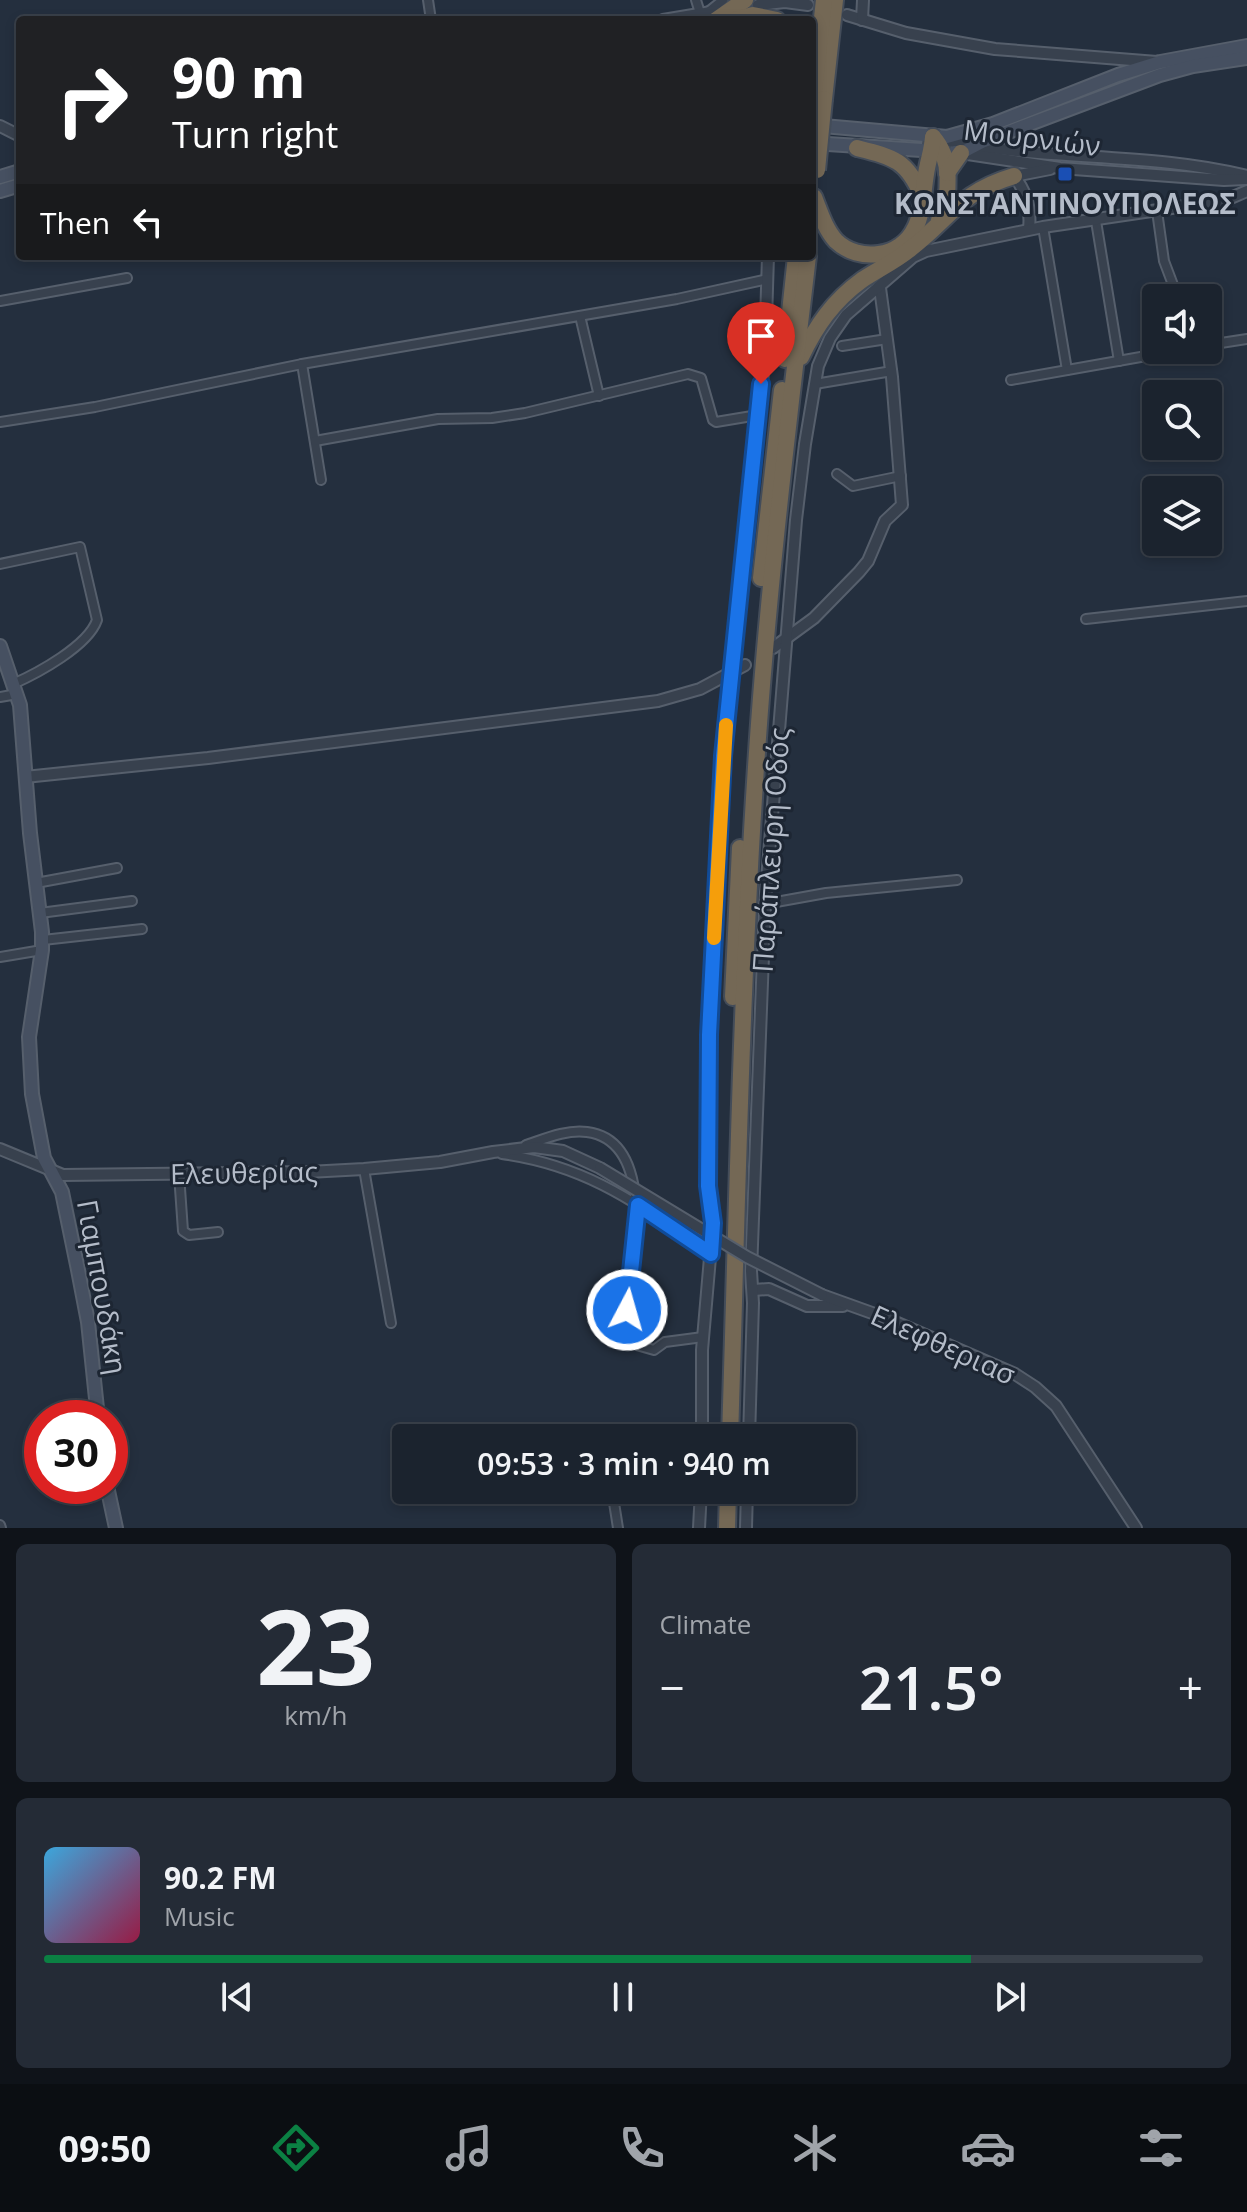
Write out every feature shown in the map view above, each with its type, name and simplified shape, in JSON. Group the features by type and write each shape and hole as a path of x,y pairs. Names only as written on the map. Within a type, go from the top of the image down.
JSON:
{"highway":[{"path":"816,179 816,103 835,0"},
{"path":"710,14 751,3"},
{"path":"936,146 947,173 945,205 937,225"},
{"path":"816,202 835,240 856,253 873,256 890,251 916,228 936,146"},
{"path":"857,148 899,161 912,175 922,196"},
{"path":"947,173 967,150"},
{"path":"795,370 815,329 829,309 862,280 908,251 973,193 1014,176"},
{"path":"719,1424 738,878 761,581 796,260"},
{"path":"730,1424 750,859 770,598 808,260"},
{"path":"716,1528 717,1504"},
{"path":"727,1528 728,1504"}],"main road":[{"path":"967,150 1160,62 1247,46"},
{"path":"816,126 936,146 947,137 1120,81 1247,58"},
{"name":"Μουρνιών","path":"816,143 857,148 936,146 967,150"},
{"name":"Γιαμπουδάκη","path":"0,646 15,689 40,913 42,945 28,1050 37,1122 48,1169 62,1192 88,1322 96,1400"},
{"path":"111,1504 116,1528"}],"street":[{"path":"696,0 710,14 723,0"},
{"path":"862,20 863,0"},
{"path":"751,3 816,3"},
{"path":"847,15 906,33 983,47 1160,62"},
{"path":"1112,58 1120,81"},
{"name":"Μουρνιών","path":"967,150 1060,168 1224,180 1247,177"},
{"name":"Μουρνιών","path":"967,150 1155,162 1225,170 1247,177"},
{"path":"1014,176 1060,168"},
{"path":"1014,176 1029,206 1029,229"},
{"name":"Παράπλευρη Οδός","path":"749,1424 751,1271 765,904 798,505 815,384 824,348 837,326 859,303 913,257 926,251 1029,229 1226,200 1247,191"},
{"path":"1157,211 1164,261 1173,284"},
{"path":"1096,221 1119,361"},
{"path":"1043,227 1067,370"},
{"name":"Παράπλευρη Οδός","path":"702,1424 703,1337 713,1223 708,1186 709,1035 723,756 765,353 768,260"},
{"path":"0,301 127,278"},
{"path":"0,422 95,407 302,364 677,299 768,279"},
{"path":"773,648 814,618 868,561 882,526 901,509 892,371 880,288"},
{"path":"580,316 599,396"},
{"path":"842,346 887,339"},
{"path":"1222,343 1247,339"},
{"path":"1011,380 1142,357"},
{"path":"302,364 321,480"},
{"path":"815,384 892,371"},
{"path":"315,441 438,419 509,416 677,375 696,375 704,383 716,422 758,415"},
{"path":"837,474 853,486 901,476"},
{"path":"0,564 80,547 97,620 93,629 72,649 0,697"},
{"path":"1086,619 1247,601"},
{"path":"25,777 208,758 658,701 700,689 745,665"},
{"path":"36,883 117,868"},
{"path":"765,904 826,893 957,880"},
{"path":"40,913 132,901"},
{"path":"0,957 42,945 142,929"},
{"path":"519,1148 578,1132 597,1135 623,1153 632,1175 638,1205 624,1330 626,1342 654,1350 665,1342 703,1337"},
{"name":"Ελευθερίας","path":"0,1149 63,1175 364,1169 440,1162 519,1148 563,1151 600,1168"},
{"path":"491,1152 560,1166 593,1178 711,1254"},
{"name":"Ελεφθεριασ","path":"600,1168 747,1257 822,1295 886,1318 1015,1374 1035,1387 1056,1406 1136,1528"},
{"path":"364,1169 391,1323"},
{"path":"179,1174 183,1231 189,1235 218,1232"},
{"path":"753,1290 769,1289 807,1306 849,1305"},
{"path":"614,1504 618,1528"},
{"path":"699,1528 700,1504"},
{"path":"746,1528 747,1504"}],"slow traffic":[{"path":"714,938 726,725"}],"place":[{"name":"ΚΩΝΣΤΑΝΤΙΝΟΥΠΟΛΕΩΣ","path":"1065,174"}],"route":[{"path":"627,1310 638,1205 711,1254 709,1035 723,756 761,384"}]}
